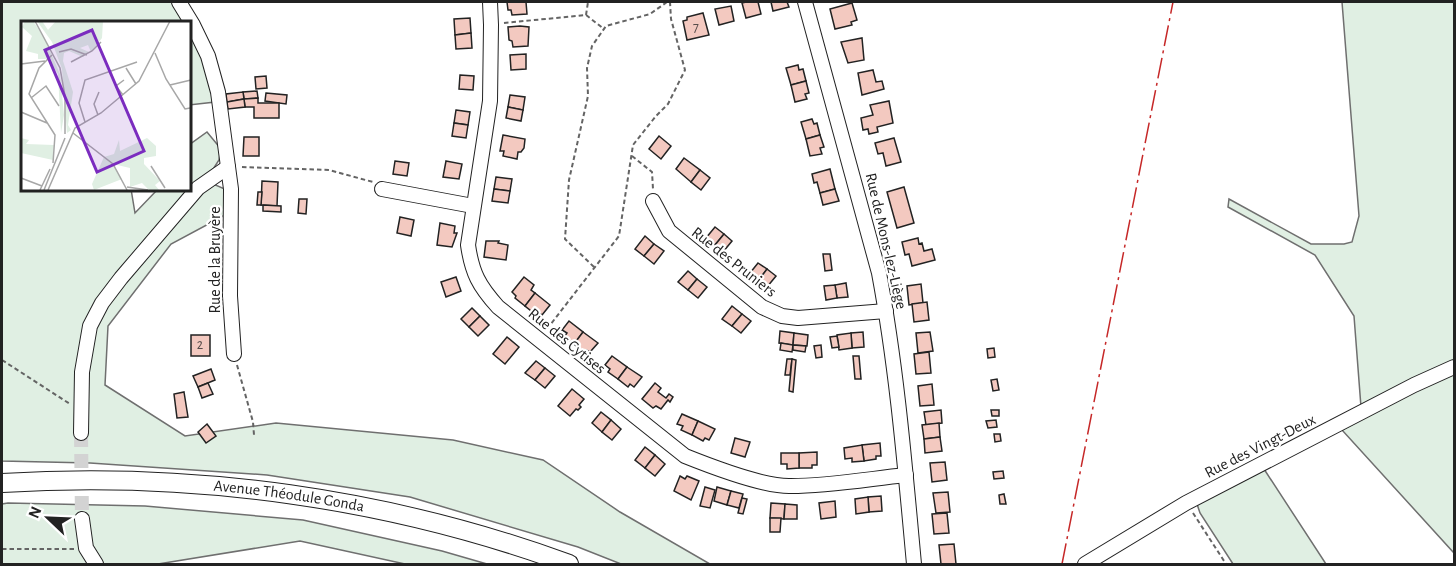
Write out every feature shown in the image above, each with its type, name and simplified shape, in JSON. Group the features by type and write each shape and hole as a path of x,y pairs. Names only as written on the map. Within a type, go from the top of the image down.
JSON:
{"main road":[{"name":"Avenue Théodule Gonda","path":"2,483 123,480 246,489 356,506 445,525 569,564"}],"street":[{"name":"Rue de la Bruyère","path":"179,2 194,25 218,92 232,220 230,296 234,354"},
{"name":"Rue des Cytises","path":"490,2 490,100 468,245 471,267 482,290 498,307 685,456 706,465 769,483 789,486 906,475"},
{"name":"Rue de Mons-lez-Liège","path":"805,2 871,238 886,310 906,475 914,564"},
{"name":"Rue de la Bruyère","path":"81,433 81,372 90,326 102,303 198,188 228,167"},
{"path":"382,189 473,206"},
{"name":"Rue des Pruniers","path":"654,201 669,231 762,307 782,316 798,318 886,310"},
{"name":"Rue des Vingt-Deux","path":"1085,564 1186,503 1414,385 1455,367"},
{"path":"82,519 86,548 96,564"}],"path":[{"path":"586,15 588,2"},
{"path":"539,339 619,236 633,145 668,104 685,70 671,19 669,2 650,15 606,26 592,46 587,68 588,96 569,180 565,239 594,267"},
{"path":"491,25 586,15 604,29"},
{"path":"631,156 652,172 654,201"},
{"path":"228,167 329,170 375,183 382,189"},
{"path":"234,354 253,422 254,435"},
{"path":"2,360 81,413"},
{"path":"1186,503 1226,564"},
{"path":"2,549 70,550 86,548"}],"green space":[{"path":"2,2 174,2 185,21 21,21 21,190 131,190 135,213 157,190 190,190 190,144 207,132 221,149 219,160 208,177 213,184 227,190 229,213 171,244 108,326 105,385 185,436 276,423 453,440 543,460 620,512 710,564 621,564 578,547 410,497 267,475 90,463 2,461"},
{"path":"1342,2 1454,2 1454,363 1361,407 1354,316 1315,255 1228,207 1229,199 1311,244 1352,242 1359,216"},
{"path":"190,30 205,61 215,102 190,105"},
{"path":"1454,374 1454,553 1342,430 1419,386"},
{"path":"1264,469 1326,564 1233,564 1200,513 1197,504"},
{"path":"2,504 145,506 303,520 442,551 487,564 405,564 300,541 158,564 2,564"}],"building":[{"path":"507,2 526,2 527,14 512,15 511,10 508,10"},
{"path":"758,2 761,14 746,18 742,3"},
{"path":"771,2 787,2 789,7 773,11"},
{"path":"852,3 857,20 851,22 852,25 835,29 830,9"},
{"path":"731,6 734,21 719,25 715,9"},
{"path":"703,13 709,35 687,40 683,21 687,20 687,17"},
{"path":"470,18 471,33 455,35 454,19"},
{"path":"508,27 529,27 528,46 513,47 512,41 509,40"},
{"path":"471,33 472,48 456,49 455,35"},
{"path":"862,38 864,60 848,63 841,42"},
{"path":"526,54 526,69 511,70 510,55"},
{"path":"798,65 799,70 803,69 806,81 791,85 786,68"},
{"path":"873,70 876,82 882,81 884,89 862,95 858,73"},
{"path":"460,75 474,76 473,90 459,89"},
{"path":"266,76 267,88 256,89 255,77"},
{"path":"806,81 809,93 805,94 807,99 795,102 791,85"},
{"path":"257,91 258,98 244,99 243,92"},
{"path":"243,92 244,99 227,102 226,94"},
{"path":"266,93 287,95 286,104 265,101"},
{"path":"510,95 525,97 523,110 508,107"},
{"path":"258,98 258,103 279,103 279,118 254,118 254,107 245,107 244,99"},
{"path":"244,99 245,107 228,109 227,102"},
{"path":"889,101 893,123 877,127 878,132 869,134 868,129 863,130 861,118 873,115 870,105"},
{"path":"508,107 523,110 521,121 506,118"},
{"path":"456,110 470,112 468,125 454,123"},
{"path":"812,119 814,124 817,123 820,135 806,139 801,122"},
{"path":"454,123 468,125 466,138 452,136"},
{"path":"503,135 525,139 524,148 518,152 517,159 503,156 504,151 500,151"},
{"path":"820,135 824,147 820,148 822,154 810,156 806,139"},
{"path":"659,136 671,146 661,159 649,149"},
{"path":"244,137 259,137 259,156 243,156"},
{"path":"894,138 901,162 886,166 883,153 878,154 875,143"},
{"path":"684,158 700,170 691,182 676,169"},
{"path":"395,161 409,163 407,176 393,174"},
{"path":"446,161 462,164 459,179 443,177"},
{"path":"830,169 835,189 820,193 812,174"},
{"path":"700,170 710,178 701,190 691,182"},
{"path":"496,177 512,179 510,191 494,189"},
{"path":"262,181 278,182 277,206 261,205"},
{"path":"904,187 914,223 897,228 887,192"},
{"path":"494,189 510,191 508,203 492,201"},
{"path":"835,189 839,201 823,205 820,193"},
{"path":"258,192 262,192 261,205 257,205"},
{"path":"299,199 307,199 306,214 298,213"},
{"path":"263,205 281,206 281,212 263,211"},
{"path":"400,217 414,220 411,236 397,233"},
{"path":"440,223 455,226 454,233 457,233 452,247 437,245"},
{"path":"715,227 724,234 715,245 706,238"},
{"path":"724,234 732,241 723,252 715,245"},
{"path":"645,236 654,244 644,256 635,249"},
{"path":"918,238 924,251 932,249 935,260 912,266 909,254 905,255 902,242"},
{"path":"486,241 499,241 498,243 508,245 506,260 484,257"},
{"path":"654,244 664,251 654,264 644,256"},
{"path":"823,254 830,254 832,270 825,271"},
{"path":"758,263 767,269 758,281 750,273"},
{"path":"767,269 776,276 767,287 758,281"},
{"path":"688,271 697,279 688,290 678,282"},
{"path":"456,277 461,291 446,297 441,282"},
{"path":"524,277 534,285 531,290 535,293 525,306 515,298 512,292"},
{"path":"697,279 707,287 698,298 688,290"},
{"path":"846,283 848,297 837,298 835,285"},
{"path":"921,284 923,303 909,305 907,286"},
{"path":"835,285 837,298 826,300 824,286"},
{"path":"535,293 550,305 542,315 537,312 535,314 525,306"},
{"path":"927,302 929,320 914,322 912,304"},
{"path":"732,306 742,314 732,326 722,319"},
{"path":"472,308 480,316 469,327 461,319"},
{"path":"742,314 751,321 741,333 732,326"},
{"path":"480,316 489,325 478,336 469,327"},
{"path":"569,321 583,332 574,344 564,337 567,333 562,330"},
{"path":"780,331 794,333 793,345 779,343"},
{"path":"583,332 598,343 590,352 586,350 584,352 574,344"},
{"path":"863,332 864,347 852,348 851,333"},
{"path":"930,332 933,351 918,353 916,333"},
{"path":"794,333 808,335 807,346 793,345"},
{"path":"851,333 852,348 839,350 837,335"},
{"path":"191,335 210,335 210,356 191,356"},
{"path":"837,336 839,347 832,348 830,337"},
{"path":"507,337 519,347 505,364 493,354"},
{"path":"781,343 793,345 792,352 780,350"},
{"path":"793,345 806,346 805,352 793,350"},
{"path":"821,345 822,357 816,358 814,346"},
{"path":"994,348 995,357 988,358 987,349"},
{"path":"929,352 931,373 916,374 914,354"},
{"path":"612,356 627,367 618,379 608,372 610,369 605,365"},
{"path":"853,356 859,356 861,379 855,379"},
{"path":"787,359 792,359 790,375 785,375"},
{"path":"792,359 796,360 793,392 789,391"},
{"path":"536,361 545,368 535,380 525,373"},
{"path":"627,367 642,377 634,387 630,384 628,387 618,379"},
{"path":"545,368 555,376 545,388 535,380"},
{"path":"211,369 215,380 198,387 193,376"},
{"path":"997,379 999,390 993,391 991,380"},
{"path":"208,383 213,394 202,398 198,387"},
{"path":"655,383 661,388 658,392 666,398 669,394 673,397 661,409 656,406 653,408 642,399"},
{"path":"932,384 934,405 920,406 918,386"},
{"path":"572,389 584,399 579,405 581,407 570,416 558,406"},
{"path":"184,392 188,417 177,418 174,394"},
{"path":"941,410 942,423 926,425 924,412"},
{"path":"991,410 999,410 999,416 992,416"},
{"path":"601,412 611,420 602,432 592,423"},
{"path":"682,414 698,421 692,435 681,430 683,426 677,424"},
{"path":"611,420 621,429 612,440 602,432"},
{"path":"996,420 997,427 988,428 986,421"},
{"path":"698,421 715,429 709,440 705,438 703,441 692,435"},
{"path":"939,423 940,437 924,439 922,425"},
{"path":"207,424 216,436 206,443 198,432"},
{"path":"994,434 1000,434 1001,441 995,442"},
{"path":"940,437 942,451 925,453 924,439"},
{"path":"735,438 750,442 745,457 731,453"},
{"path":"880,443 881,456 864,461 862,445"},
{"path":"862,445 864,461 852,462 852,458 845,459 844,448"},
{"path":"645,447 655,455 645,468 635,460"},
{"path":"817,452 817,465 812,465 812,468 799,468 799,453"},
{"path":"781,453 799,453 799,468 787,469 787,464 781,464"},
{"path":"655,455 665,464 655,476 645,468"},
{"path":"945,462 947,480 932,482 930,463"},
{"path":"1003,471 1004,478 994,479 993,472"},
{"path":"680,476 699,481 691,500 674,491"},
{"path":"705,487 715,490 710,508 700,506"},
{"path":"717,487 731,491 727,505 714,501"},
{"path":"731,491 743,494 739,508 727,505"},
{"path":"948,492 950,512 936,513 933,493"},
{"path":"1004,494 1006,504 1000,504 999,495"},
{"path":"881,496 882,511 869,512 868,497"},
{"path":"868,497 869,512 856,514 855,499"},
{"path":"742,498 747,499 743,514 738,513"},
{"path":"835,501 836,517 821,519 819,503"},
{"path":"771,503 785,504 784,519 770,518"},
{"path":"785,504 797,505 797,519 784,519"},
{"path":"947,513 949,533 934,534 932,514"},
{"path":"770,518 781,518 780,532 770,532"},
{"path":"954,544 956,564 941,564 939,545"}],"tunnel":[{"path":"81,433 82,519"}],"power":[{"path":"1062,564 1173,2"}]}
